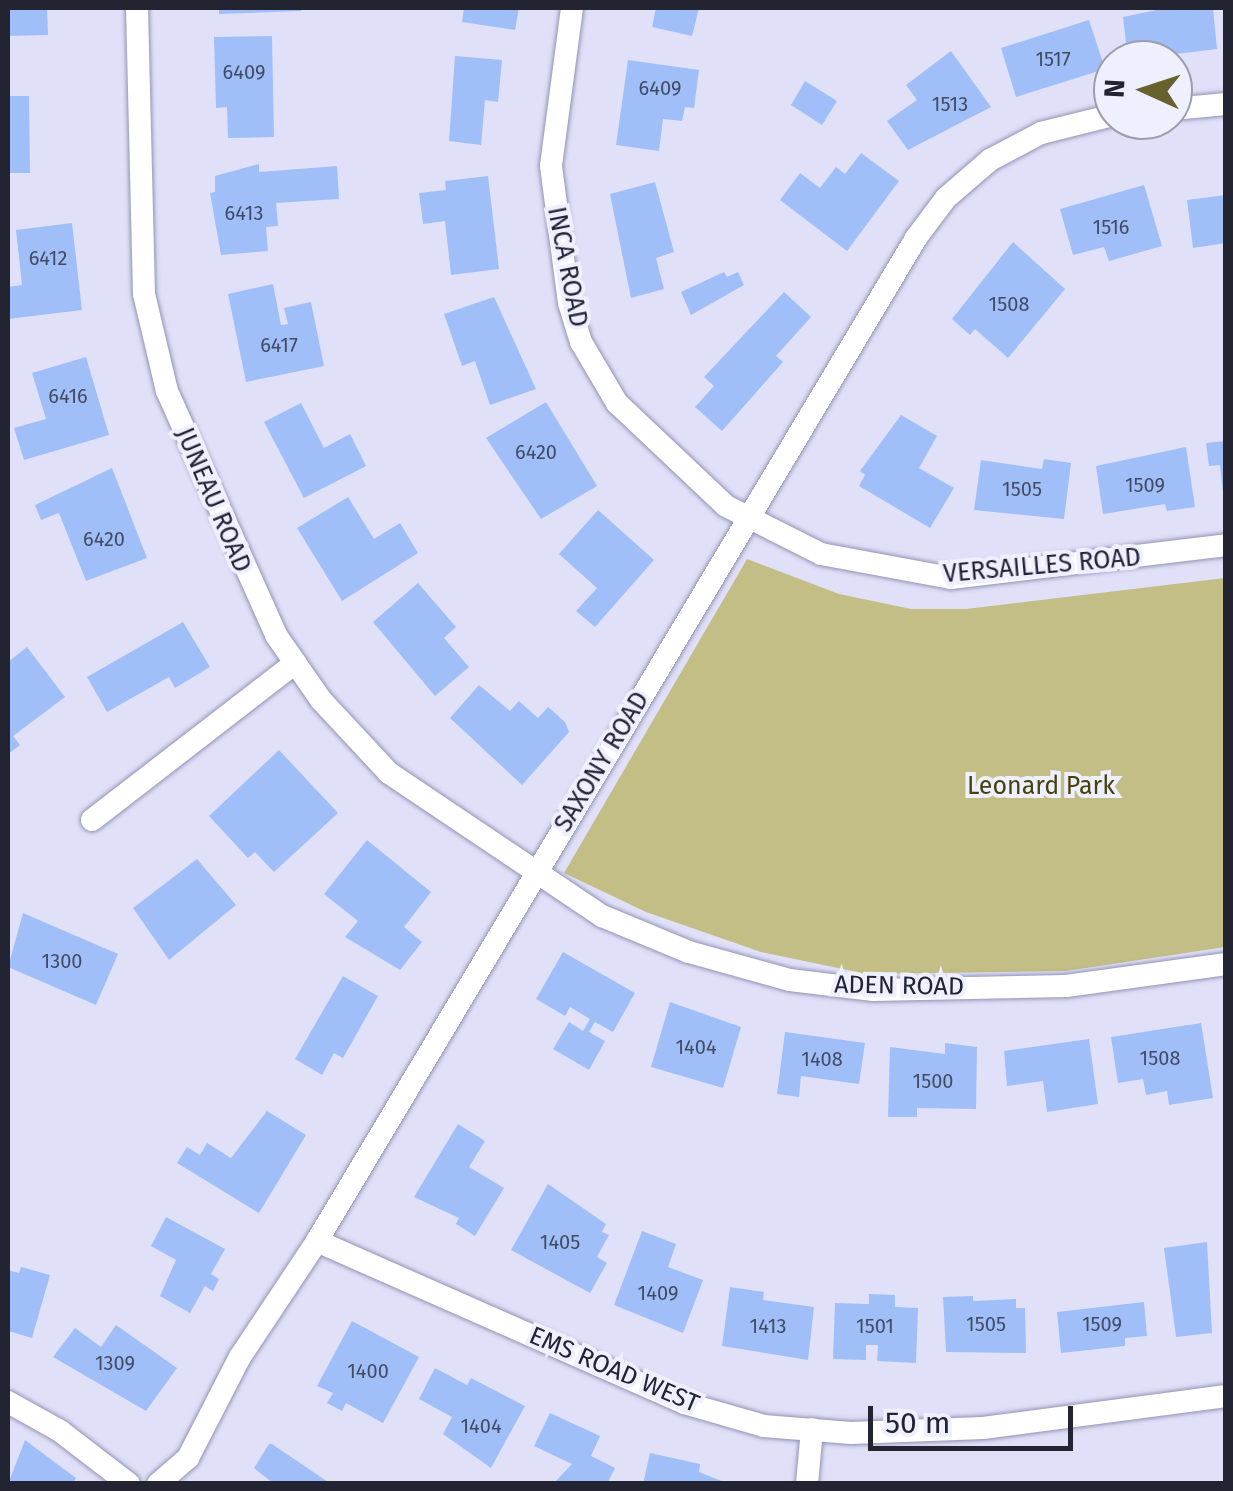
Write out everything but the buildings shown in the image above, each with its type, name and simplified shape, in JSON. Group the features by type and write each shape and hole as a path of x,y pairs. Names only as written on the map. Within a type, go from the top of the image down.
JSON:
{"street":[{"name":"JUNEAU ROAD","path":"137,8 150,339 238,562 295,662 389,773 535,873"},
{"name":"INCA ROAD","path":"572,8 551,166 557,241 581,342 617,403 666,456 746,520"},
{"path":"1193,107 1226,104"},
{"name":"SAXONY ROAD","path":"158,1484 188,1458 240,1356 317,1241 746,520 946,198 990,160 1041,133 1093,120"},
{"name":"VERSAILLES ROAD","path":"746,520 822,554 951,578 1226,545"},
{"path":"92,820 295,662"},
{"name":"ADEN ROAD","path":"535,873 602,916 654,938 790,980 873,990 1066,986 1226,964"},
{"name":"EMS ROAD WEST","path":"317,1241 684,1403 764,1426 982,1428 1226,1396"},
{"path":"8,1402 60,1430 129,1484"},
{"path":"807,1484 812,1429"}],"green space":[{"name":"Leonard Park","path":"747,559 839,594 911,609 966,609 1225,578 1225,947 1066,971 867,974 761,952 646,912 564,873"}]}
